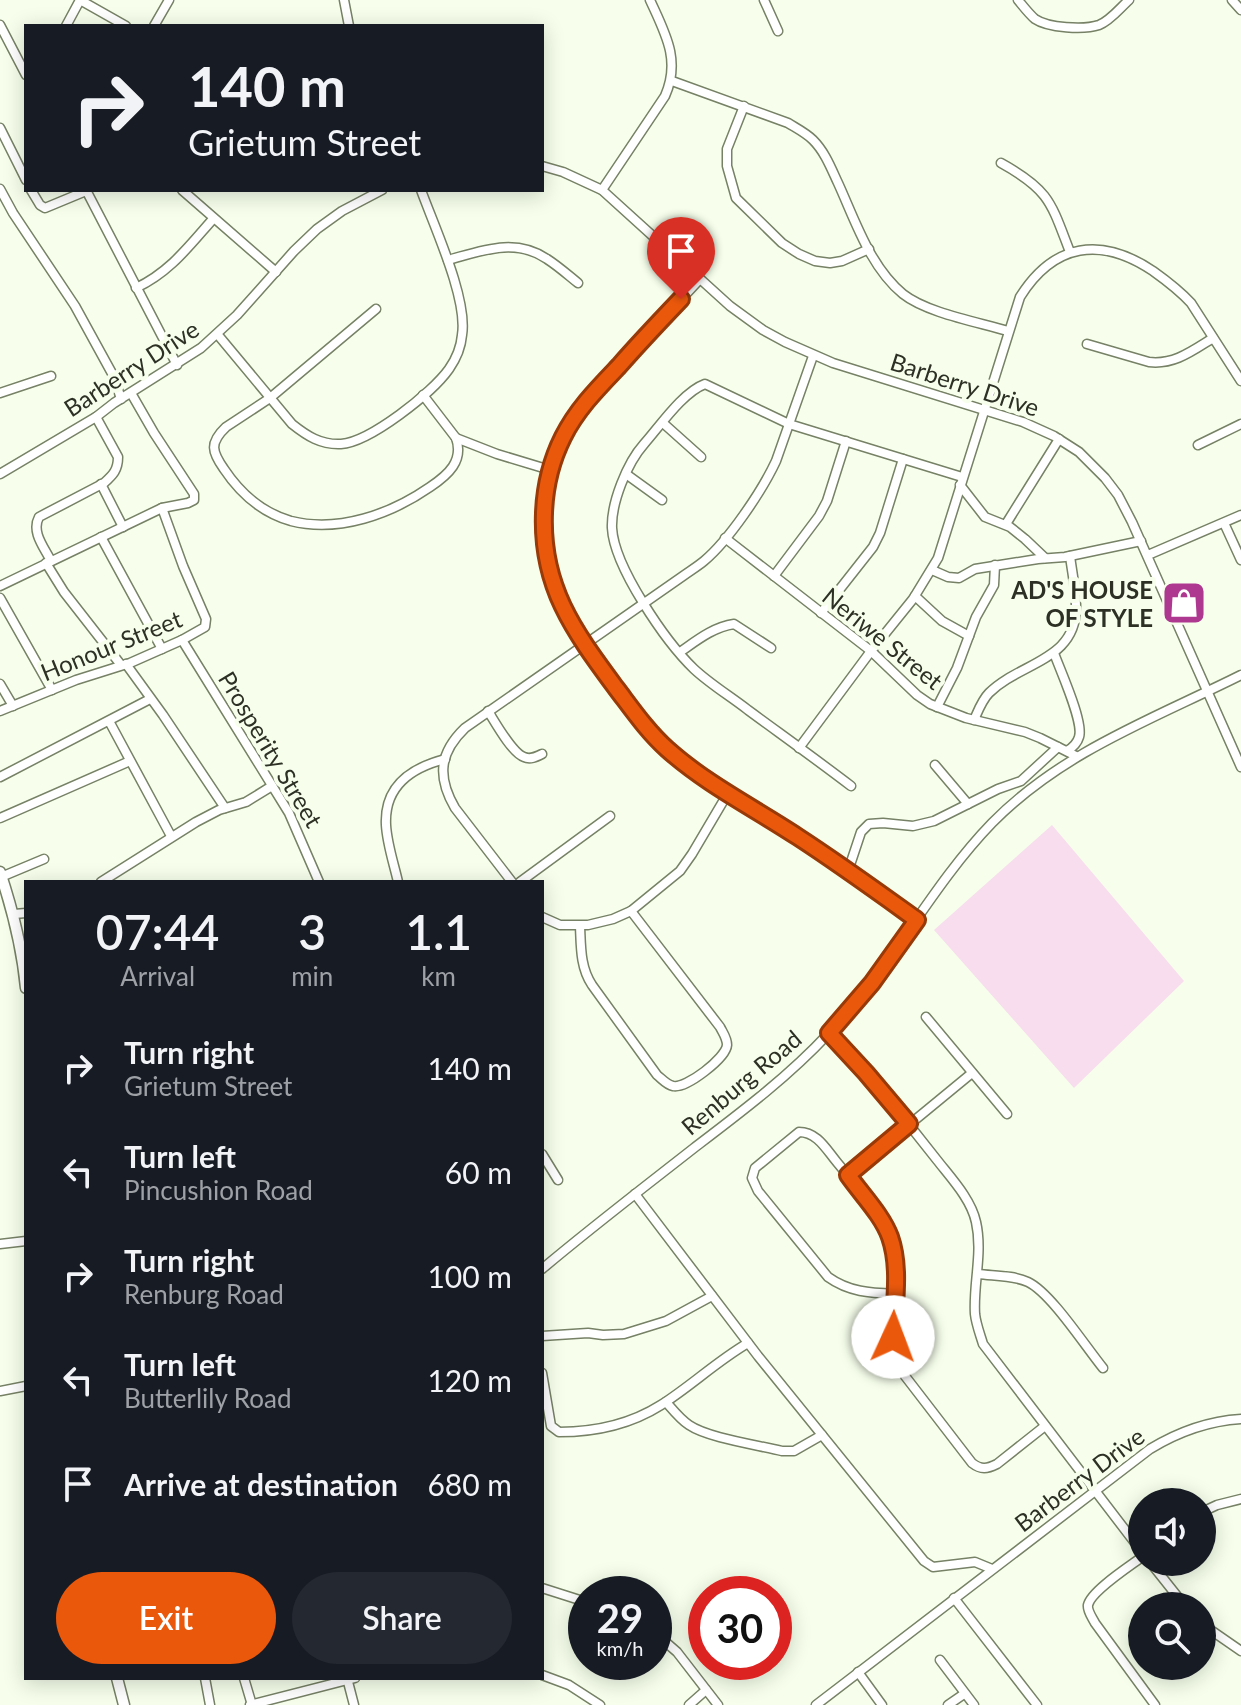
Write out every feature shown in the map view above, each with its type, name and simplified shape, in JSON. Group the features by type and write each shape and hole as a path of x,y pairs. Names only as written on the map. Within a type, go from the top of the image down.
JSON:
{"main road":[{"path":"1,874 20,939 24,972"},
{"path":"118,1680 124,1705"}],"street":[{"path":"67,24 80,0 122,24"},
{"path":"155,24 169,0"},
{"path":"344,0 349,24"},
{"path":"764,0 778,31"},
{"path":"1018,0 1041,22 1082,28 1100,25 1129,0"},
{"path":"1232,0 1241,10"},
{"path":"602,190 672,81 670,46 652,1"},
{"path":"0,25 24,71"},
{"path":"672,81 788,123 814,140 827,160 869,249 894,286 927,307 1008,331"},
{"path":"744,106 727,149 727,166 736,198 782,243 815,261 842,261 869,249"},
{"path":"0,128 24,176"},
{"path":"1001,163 1023,175 1046,195 1070,252"},
{"name":"Barberry Drive","path":"544,167 602,190 730,306 763,330 813,356 1040,428 1079,452 1105,478 1123,503 1241,767"},
{"path":"0,189 75,306 114,377 121,399"},
{"path":"32,192 45,208 81,192"},
{"path":"87,192 177,365"},
{"path":"184,192 276,272"},
{"name":"Barberry Drive","path":"0,474 96,417 218,335 317,229 342,211 378,192"},
{"path":"218,335 292,424 304,434 330,444 345,444 376,431 447,372 458,354 462,336 461,304 422,192"},
{"path":"136,288 168,269 213,219"},
{"path":"448,260 492,248 523,248 547,258 578,283"},
{"path":"799,748 932,570 1020,297 1028,284 1051,263 1070,252 1106,249 1143,265 1181,292 1191,303 1241,381"},
{"path":"700,279 587,400 562,438 550,470 543,534 546,562 554,588 585,644 649,730 684,763 799,837 917,920"},
{"path":"376,309 270,398 220,433 213,446 214,452 231,479 252,501 292,521 322,525 385,513 413,499 446,476 454,467 458,455 456,438 423,395"},
{"path":"1087,344 1158,364 1184,356 1213,338"},
{"path":"510,880 447,794 442,775 445,759 456,737 488,711 706,560 768,477 813,356"},
{"path":"0,393 51,376"},
{"path":"851,786 694,669 643,604 620,559 612,528 615,506 636,453 686,396 705,384 789,424 903,459 961,481 985,517 1006,524 1045,558"},
{"path":"0,586 162,508 191,502 195,496 131,393"},
{"path":"96,417 118,457 116,470 101,484 39,517 35,525 36,533 64,592 163,715 225,808"},
{"path":"663,423 701,457"},
{"path":"1198,445 1241,424"},
{"path":"456,438 550,470"},
{"path":"1006,524 1059,439"},
{"path":"774,576 827,501 846,441"},
{"path":"821,613 873,547 903,459"},
{"path":"626,474 662,500"},
{"path":"101,484 123,527"},
{"name":"Honour Street","path":"0,711 162,649 202,630 206,619 162,508"},
{"path":"1148,555 1241,515"},
{"path":"1224,523 1241,560"},
{"path":"101,537 162,649"},
{"name":"Neriwe Street","path":"725,538 871,651 917,695 937,707 974,720 1025,732 1076,756"},
{"path":"932,570 956,578 975,569 1070,556 1141,541"},
{"path":"974,720 990,692 1013,675 1054,653 1071,634 1076,606 1070,556"},
{"path":"937,707 957,668 976,617 994,585 995,565"},
{"path":"915,596 942,621 969,636"},
{"path":"0,598 52,690"},
{"path":"680,652 708,634 734,624 771,648"},
{"name":"Prosperity Street","path":"182,640 289,813 318,880"},
{"path":"848,871 861,832 869,824 913,826 934,821 1021,781 1078,741 1080,731 1076,713 1054,653"},
{"name":"Renburg Road","path":"544,1267 743,1111 829,1033 872,983 963,857 1016,801 1076,756 1241,675"},
{"path":"0,684 13,706"},
{"path":"0,777 150,699"},
{"path":"488,711 518,753 526,758 542,754"},
{"path":"109,721 171,836"},
{"path":"398,880 386,821 393,792 403,778 429,763 445,759"},
{"path":"0,818 130,761"},
{"path":"935,765 968,804"},
{"path":"104,880 196,822 246,802 272,786"},
{"path":"544,918 560,925 580,926 613,919 631,911 680,871 728,793"},
{"path":"523,880 610,816"},
{"path":"1,874 44,859"},
{"path":"580,926 583,966 592,985 657,1075 669,1085 685,1085 723,1055 726,1038 631,911"},
{"path":"14,914 24,913"},
{"path":"926,1017 1007,1114"},
{"path":"829,1033 909,1124 958,1187 974,1216 978,1240 975,1311 983,1344 1128,1535"},
{"path":"848,1175 972,1073"},
{"path":"895,1294 855,1291 828,1277 758,1191 752,1178 755,1168 799,1132 806,1132 815,1137 848,1175 884,1224 891,1239 895,1260 895,1294 893,1337 899,1364 972,1463 988,1469 1045,1426"},
{"path":"544,1157 558,1180"},
{"path":"635,1194 748,1343 924,1561 933,1567 975,1562 992,1569"},
{"path":"0,1244 24,1241"},
{"path":"978,1274 1015,1277 1038,1289 1103,1368"},
{"path":"544,1336 624,1334 666,1321 712,1296"},
{"path":"544,1385 551,1426 559,1432 625,1423 666,1402 748,1343"},
{"path":"0,1391 24,1386"},
{"path":"666,1402 690,1426 703,1432 782,1451 794,1451 822,1435"},
{"name":"Barberry Drive","path":"816,1705 1150,1449 1173,1436 1214,1422 1241,1419"},
{"path":"1216,1505 1241,1499"},
{"path":"1128,1566 1097,1592 1088,1608 1095,1623 1155,1705"},
{"path":"1161,1576 1174,1592"},
{"path":"544,1589 568,1596"},
{"path":"954,1598 1037,1705"},
{"path":"1216,1634 1241,1651"},
{"path":"672,1648 718,1705"},
{"path":"940,1660 974,1705"},
{"path":"858,1672 882,1705"},
{"path":"544,1676 569,1685 588,1702 600,1705"},
{"path":"205,1680 210,1705"},
{"path":"245,1680 251,1705 345,1680"},
{"path":"349,1680 354,1705"},
{"path":"689,1705 706,1690"},
{"path":"948,1705 964,1694"}],"shaded area":[{"path":"1052,825 1184,981 1074,1088 934,930"}],"place":[{"name":"AD'S HOUSE OF STYLE","path":"1184,603"}],"route":[{"path":"681,299 587,400 562,438 546,485 543,534 546,562 568,618 610,679 664,747 917,920 872,983 829,1033 909,1124 848,1175 884,1224 891,1239 895,1260 893,1337"}]}
